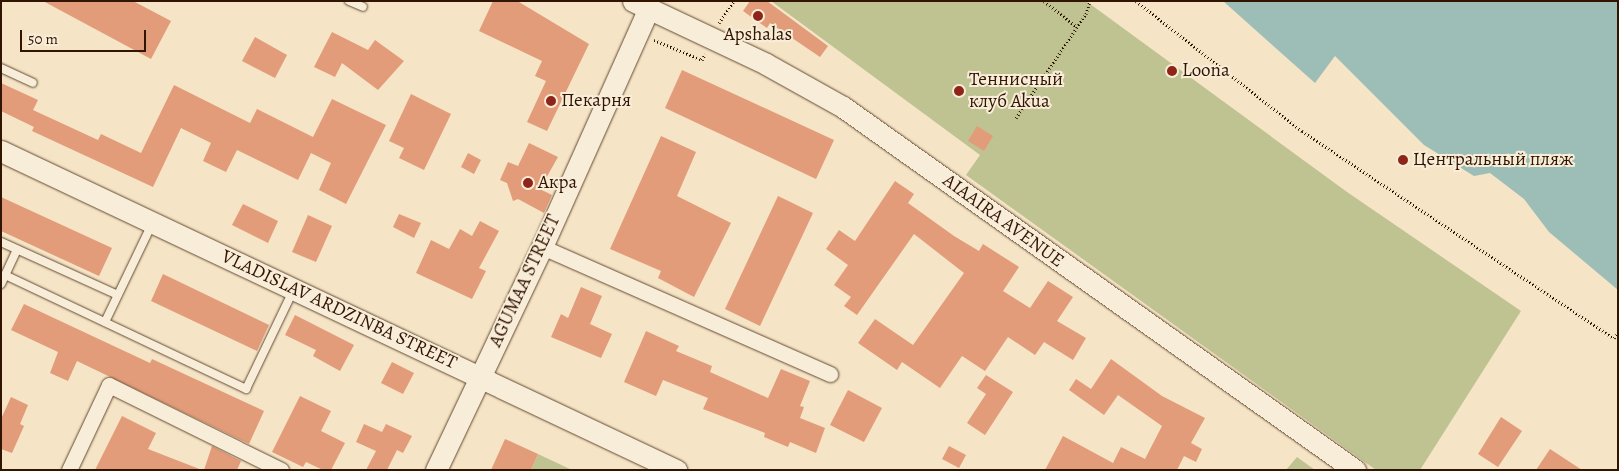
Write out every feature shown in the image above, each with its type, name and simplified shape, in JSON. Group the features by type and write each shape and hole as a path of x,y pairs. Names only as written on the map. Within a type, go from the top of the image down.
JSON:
{"main road":[{"name":"AGUMAA STREET","path":"437,468 542,247 641,5"},
{"name":"AIAAIRA AVENUE","path":"641,5 766,64 843,107 1355,470"},
{"name":"VLADISLAV ARDZINBA STREET","path":"1,151 676,470"}],"street":[{"path":"542,247 707,317 830,374"},
{"path":"69,470 109,385 281,470"}],"lane":[{"path":"349,1 362,8"},
{"path":"1,68 33,83"},
{"path":"105,322 153,222"},
{"path":"1,242 118,295"},
{"path":"1,284 17,249"},
{"path":"5,275 246,389 294,289"}],"path":[{"path":"1044,1 1077,27"},
{"path":"1016,118 1077,27 1090,1"},
{"path":"1136,1 1302,131 1614,338 1618,333"}],"green space":[{"path":"771,1 1086,1 1347,192 1521,311 1420,470 1376,470 966,175 980,155"},
{"path":"538,454 572,470 531,470"},
{"path":"1297,457 1315,470 1286,470"}],"water":[{"path":"1223,1 1618,1 1618,290 1549,232 1524,199 1490,173 1474,176 1424,145 1335,56 1315,83"}],"building":[{"path":"43,1 133,1 171,21 151,59"},
{"path":"493,1 519,2 589,44 547,131 527,122 546,81 535,76 542,61 479,31"},
{"path":"750,1 767,1 828,46 820,57 770,23 767,28 743,11"},
{"path":"332,32 368,50 375,40 404,61 378,90 342,63 335,77 314,67"},
{"path":"255,37 287,55 275,78 242,61"},
{"path":"682,70 834,140 816,179 665,108"},
{"path":"1,83 38,100 33,110 98,140 101,134 141,153 174,85 250,123 257,109 313,137 332,99 386,125 346,204 319,190 331,163 311,153 298,180 237,150 226,172 203,161 211,143 181,128 153,187 32,131 34,127 1,111"},
{"path":"411,94 451,114 424,170 399,158 404,148 389,141"},
{"path":"977,126 993,136 984,151 968,141"},
{"path":"661,136 696,152 677,196 731,223 694,297 658,278 661,271 610,249"},
{"path":"529,143 558,157 540,189 552,195 544,213 518,199 513,201 507,183 500,180 508,162 518,166"},
{"path":"468,153 481,160 474,174 461,167"},
{"path":"895,181 914,194 908,203 954,236 979,251 983,244 1019,267 1003,291 1030,308 1048,281 1073,297 1057,321 1086,338 1073,360 1044,342 1035,355 1008,337 985,371 962,356 940,388 902,362 897,370 858,343 875,319 913,345 964,273 914,234 857,315 844,306 851,297 834,285 848,265 826,249 839,230 855,241"},
{"path":"778,196 813,213 760,326 725,309"},
{"path":"1,197 112,248 99,276 1,231"},
{"path":"243,204 278,221 268,243 232,225"},
{"path":"399,214 421,223 414,238 393,227"},
{"path":"308,215 332,226 316,262 292,252"},
{"path":"480,221 499,231 479,268 486,271 472,299 416,273 431,240 449,249 460,229 472,236"},
{"path":"163,274 269,325 257,351 151,301"},
{"path":"581,287 602,296 590,324 612,334 601,358 551,337 561,314 568,318"},
{"path":"24,304 150,363 152,359 264,411 249,444 77,361 68,381 50,373 58,352 11,330"},
{"path":"295,315 354,345 340,371 313,356 316,350 285,335"},
{"path":"646,331 679,346 676,351 712,366 710,372 768,398 781,369 810,381 800,406 804,407 800,418 825,428 816,453 790,442 788,447 764,437 765,433 703,409 708,398 663,380 656,396 624,382"},
{"path":"1111,359 1162,396 1205,418 1191,443 1202,449 1196,462 1184,456 1177,470 1045,470 1063,436 1113,463 1121,447 1145,459 1162,426 1118,395 1104,415 1069,390 1076,379 1091,389"},
{"path":"392,362 414,373 403,394 381,383"},
{"path":"986,375 1013,392 985,435 967,423 986,394 977,388"},
{"path":"848,390 882,408 864,442 830,425"},
{"path":"300,396 331,411 321,431 345,443 331,470 323,470 306,462 303,467 272,452"},
{"path":"11,397 28,405 20,424 24,426 12,453 1,449 1,419"},
{"path":"122,416 156,433 148,449 202,470 95,470"},
{"path":"1501,417 1522,431 1498,467 1478,454"},
{"path":"364,424 382,432 386,424 412,436 403,453 397,450 387,470 366,470 376,451 356,442"},
{"path":"505,439 538,454 531,470 491,470"},
{"path":"212,446 241,461 237,470 204,470"},
{"path":"949,446 966,455 959,468 942,459"},
{"path":"1550,449 1582,470 1536,470"}],"place":[{"name":"Apshalas","path":"758,16"},
{"name":"Loona","path":"1172,71"},
{"name":"Теннисный клуб Akua","path":"959,91"},
{"name":"Пекарня","path":"551,101"},
{"name":"Центральный пляж","path":"1403,160"},
{"name":"Акра","path":"528,183"}]}
